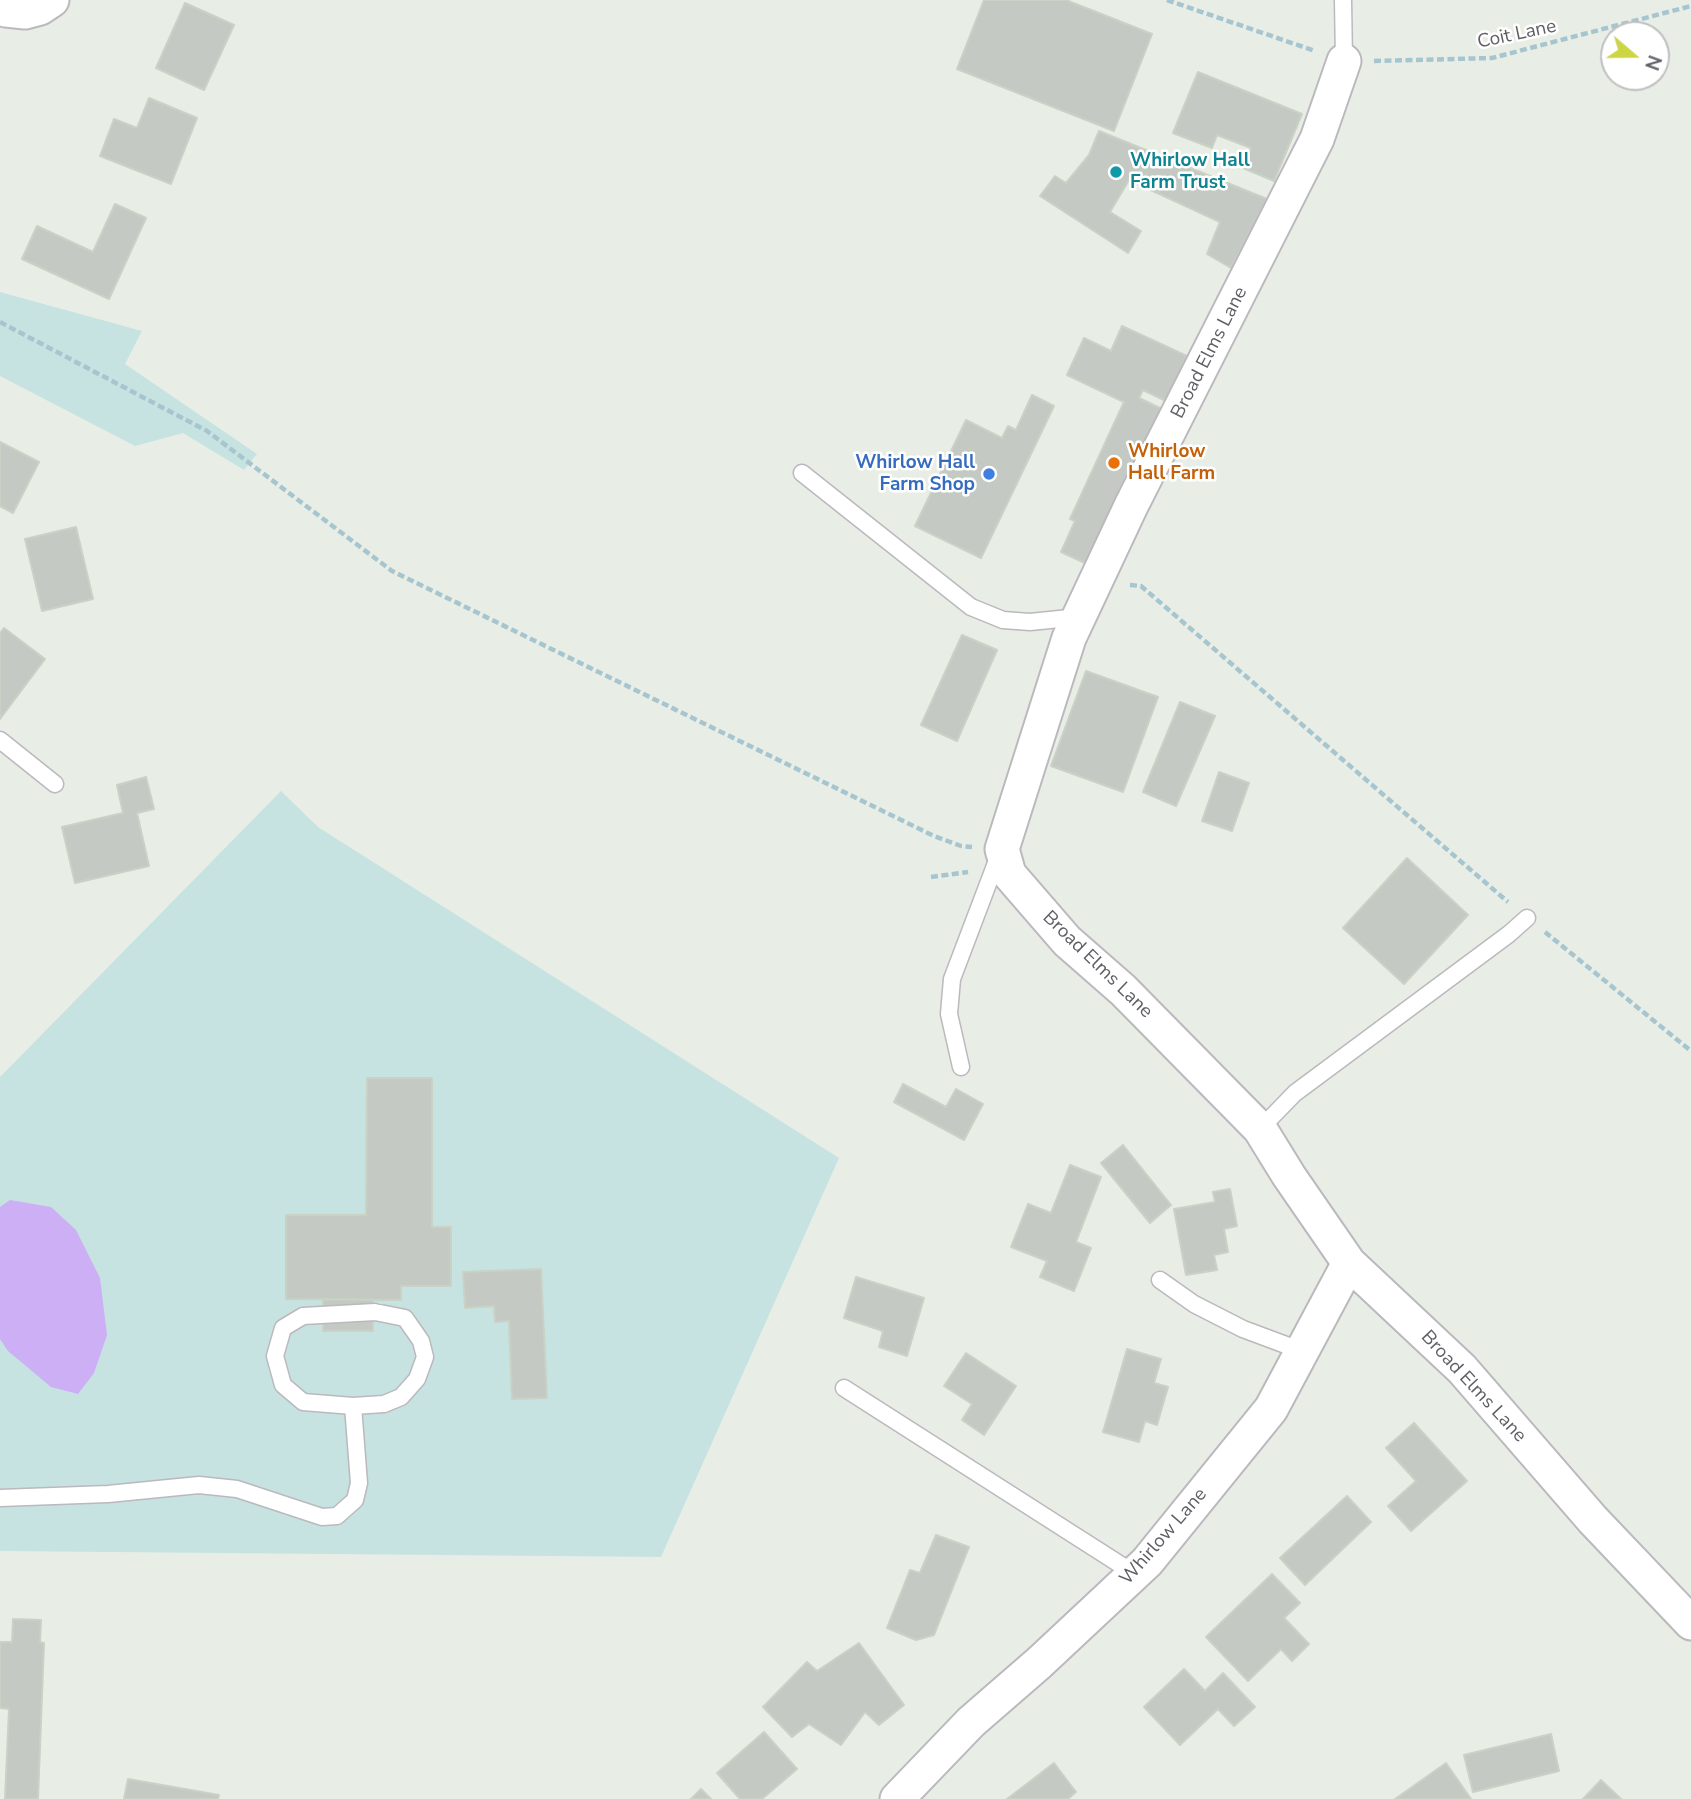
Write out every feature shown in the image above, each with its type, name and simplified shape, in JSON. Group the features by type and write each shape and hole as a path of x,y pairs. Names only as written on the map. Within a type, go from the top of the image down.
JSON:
{"street":[{"path":"0,4 6,10 25,12 40,8 52,0"},
{"name":"Broad Elms Lane","path":"1344,61 1317,139 1131,506 1069,638 998,859 1067,941 1124,990 1259,1129 1349,1264 1462,1369 1593,1520 1691,1623"},
{"name":"Whirlow Lane","path":"897,1799 971,1722 1147,1562 1271,1409 1349,1264"}],"lane":[{"path":"1343,0 1344,61"},
{"path":"802,473 971,607 1003,620 1030,622 1079,617"},
{"path":"0,740 55,784"},
{"path":"961,1067 948,1014 952,979 998,859"},
{"path":"1259,1129 1295,1093 1527,918"},
{"path":"1160,1280 1194,1304 1243,1329 1302,1351"},
{"path":"375,1312 405,1318 421,1341 425,1357 417,1379 401,1397 384,1404 353,1406 303,1402 283,1385 275,1356 284,1328 303,1316 375,1312"},
{"path":"844,1388 1135,1574"},
{"path":"0,1498 108,1494 199,1485 237,1489 322,1517 337,1516 355,1500 359,1483 353,1406"}],"path":[{"path":"1167,0 1344,61"},
{"name":"Coit Lane","path":"1344,61 1492,58 1691,6"},
{"path":"0,322 207,431 392,571 933,836 998,859"},
{"path":"1096,579 1141,586 1527,918 1691,1051"},
{"path":"931,877 998,859"}],"shaded area":[{"path":"0,292 142,331 125,364 257,454 244,470 183,433 135,446 0,376"},
{"path":"281,791 318,827 839,1158 661,1557 0,1551 0,1077"},
{"path":"10,1200 51,1207 76,1230 100,1278 107,1335 94,1373 78,1394 51,1387 8,1351 0,1339 0,1207"}],"building":[{"path":"984,0 1066,0 1152,34 1114,131 957,69"},
{"path":"185,3 234,25 204,90 156,68"},
{"path":"1198,72 1302,114 1274,181 1243,168 1251,148 1217,135 1212,148 1173,133"},
{"path":"149,98 197,118 171,184 100,156 114,119 137,128"},
{"path":"1099,131 1267,199 1231,268 1207,254 1220,222 1129,180 1110,212 1141,231 1128,253 1040,196 1055,176 1066,183 1089,155"},
{"path":"115,204 146,218 109,299 22,259 37,226 93,252"},
{"path":"1122,326 1187,356 1166,401 1143,390 1139,398 1162,409 1087,564 1061,552 1075,521 1070,519 1124,402 1067,375 1084,338 1111,351"},
{"path":"1032,395 1054,406 981,558 915,526 966,420 1002,438 1008,426 1016,430"},
{"path":"0,442 39,462 13,513 0,506"},
{"path":"76,527 93,599 42,611 25,539"},
{"path":"4,628 45,659 0,719 0,633"},
{"path":"962,635 997,650 957,741 921,725"},
{"path":"1086,671 1158,697 1123,792 1051,766"},
{"path":"1180,702 1215,716 1176,806 1143,792"},
{"path":"1219,772 1249,783 1232,831 1202,821"},
{"path":"146,777 154,809 137,813 149,866 75,883 62,827 123,813 117,785"},
{"path":"1407,858 1468,915 1404,984 1343,928"},
{"path":"367,1078 432,1078 432,1227 451,1227 451,1286 401,1286 401,1300 286,1299 286,1215 366,1215"},
{"path":"903,1084 946,1107 956,1089 983,1104 964,1140 894,1102"},
{"path":"1123,1145 1171,1205 1150,1223 1101,1163"},
{"path":"1070,1165 1101,1177 1076,1242 1091,1248 1074,1291 1040,1277 1047,1261 1011,1247 1028,1204 1051,1213"},
{"path":"1230,1189 1237,1226 1224,1229 1228,1252 1214,1255 1217,1270 1186,1275 1174,1209 1215,1202 1213,1192"},
{"path":"541,1269 547,1398 512,1399 509,1321 495,1322 494,1306 465,1308 463,1272"},
{"path":"856,1277 924,1298 907,1356 879,1347 883,1331 844,1318"},
{"path":"323,1299 373,1300 373,1331 323,1331"},
{"path":"1127,1349 1161,1359 1154,1383 1168,1387 1157,1425 1145,1421 1139,1442 1103,1432"},
{"path":"966,1353 1016,1386 984,1435 962,1420 972,1404 944,1386"},
{"path":"1414,1423 1467,1481 1411,1531 1388,1506 1416,1481 1386,1448"},
{"path":"1347,1496 1371,1522 1305,1585 1280,1558"},
{"path":"936,1535 969,1547 934,1635 916,1640 887,1628 910,1570 920,1573"},
{"path":"1272,1574 1300,1603 1284,1618 1309,1644 1292,1661 1281,1649 1248,1681 1206,1637"},
{"path":"13,1619 41,1620 40,1642 44,1643 38,1799 5,1799 9,1709 0,1708 0,1642 12,1642"},
{"path":"859,1643 904,1705 879,1725 865,1712 841,1745 809,1724 792,1737 763,1707 807,1662 817,1671"},
{"path":"1184,1669 1205,1691 1223,1673 1255,1707 1234,1726 1218,1709 1180,1745 1144,1707"},
{"path":"764,1732 797,1769 762,1799 740,1799 717,1773"},
{"path":"1551,1734 1559,1771 1473,1792 1464,1755"},
{"path":"1054,1763 1076,1792 1068,1799 1007,1799"},
{"path":"1446,1763 1471,1799 1395,1799"},
{"path":"128,1779 219,1795 218,1799 124,1799"},
{"path":"1601,1780 1621,1799 1583,1799"},
{"path":"701,1789 711,1799 691,1799"}],"place":[{"name":"Whirlow Hall Farm Trust","path":"1116,172"},
{"name":"Whirlow Hall Farm","path":"1114,463"},
{"name":"Whirlow Hall Farm Shop","path":"989,474"}]}
